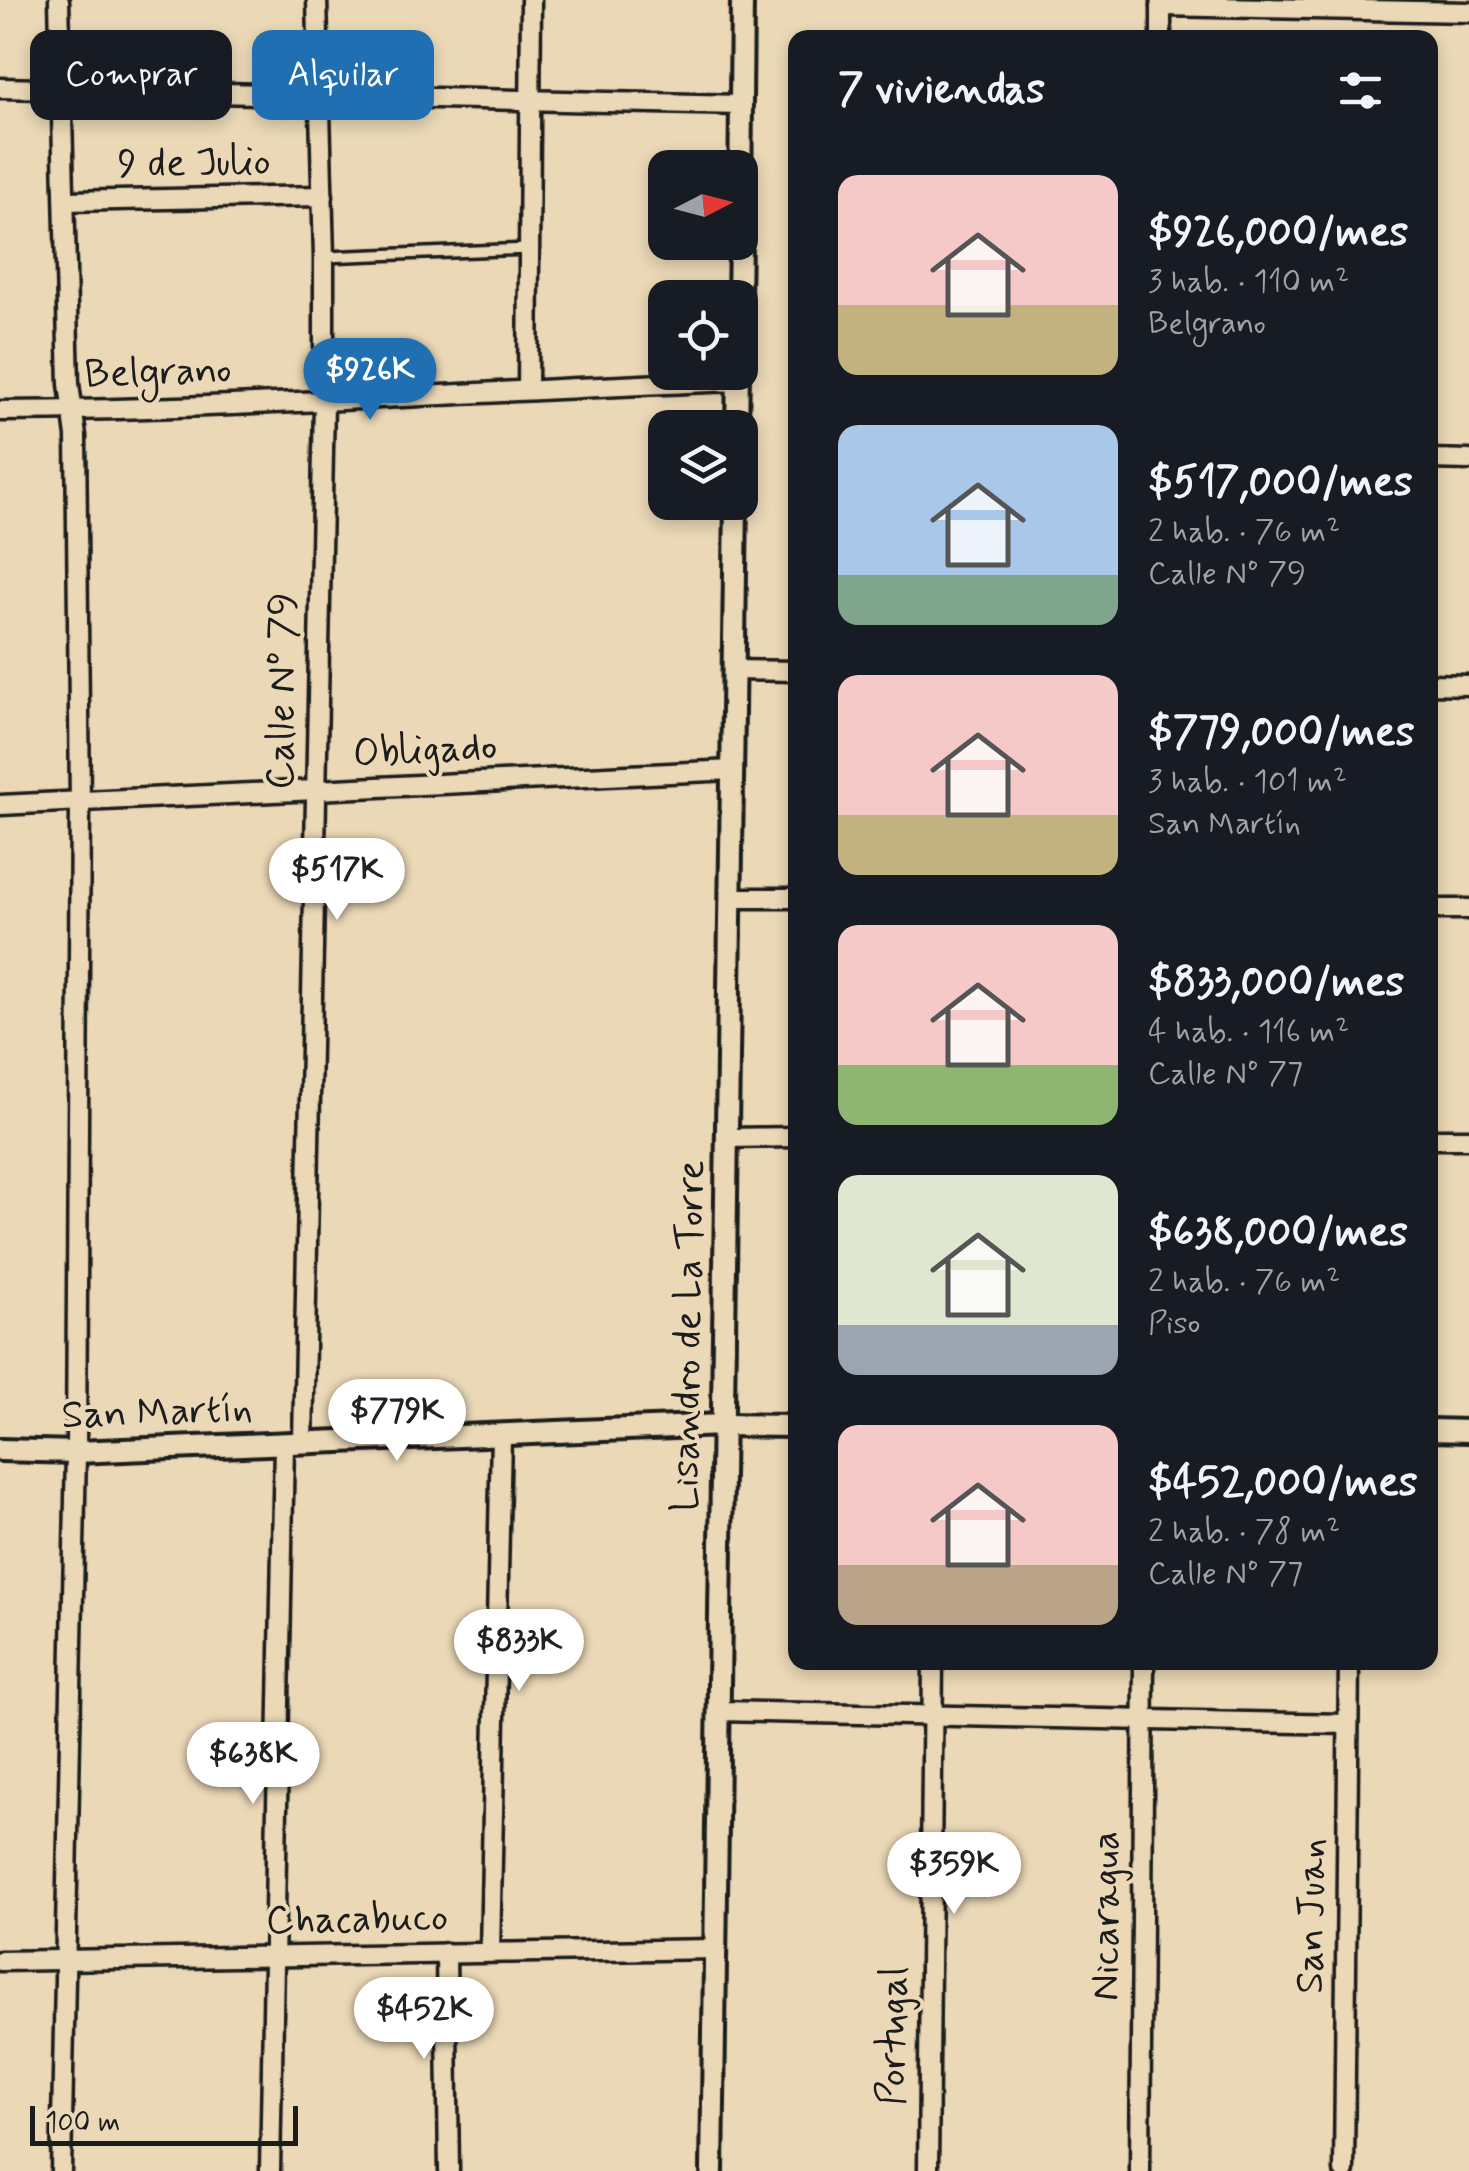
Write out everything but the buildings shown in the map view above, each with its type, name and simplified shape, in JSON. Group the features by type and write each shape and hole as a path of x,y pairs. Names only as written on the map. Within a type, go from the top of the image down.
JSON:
{"street":[{"path":"59,0 60,30"},
{"name":"Calle Nº 79","path":"318,0 319,30"},
{"path":"528,389 531,0"},
{"path":"741,150 742,0"},
{"path":"1161,30 1161,3 1469,12"},
{"path":"0,88 30,89"},
{"path":"434,98 741,105"},
{"path":"60,2171 76,1452 80,802 76,436 63,120"},
{"name":"Calle Nº 79","path":"270,2171 274,1956 316,791 324,402 321,120"},
{"name":"9 de Julio","path":"66,201 323,196"},
{"name":"Belgrano","path":"0,411 324,402 648,382"},
{"path":"1438,459 1469,460"},
{"name":"Lisandro de La Torre","path":"712,2171 736,520"},
{"path":"733,670 788,672"},
{"path":"1438,684 1469,685"},
{"name":"Obligado","path":"0,806 733,770"},
{"path":"731,898 788,898"},
{"path":"1438,909 1469,910"},
{"path":"727,1138 788,1137"},
{"path":"1438,1139 1469,1139"},
{"name":"San Martín","path":"0,1450 76,1452 722,1425 788,1426"},
{"path":"1438,1430 1469,1430"},
{"path":"490,1952 501,1435"},
{"name":"Portugal","path":"928,2171 933,1670"},
{"name":"Nicaragua","path":"1140,2171 1144,1670"},
{"name":"San Juan","path":"1344,2171 1349,1670"},
{"path":"719,1711 1348,1724"},
{"name":"Chacabuco","path":"0,1960 715,1949"},
{"path":"446,1953 449,2171"}],"lane":[{"path":"324,256 530,248"}]}
